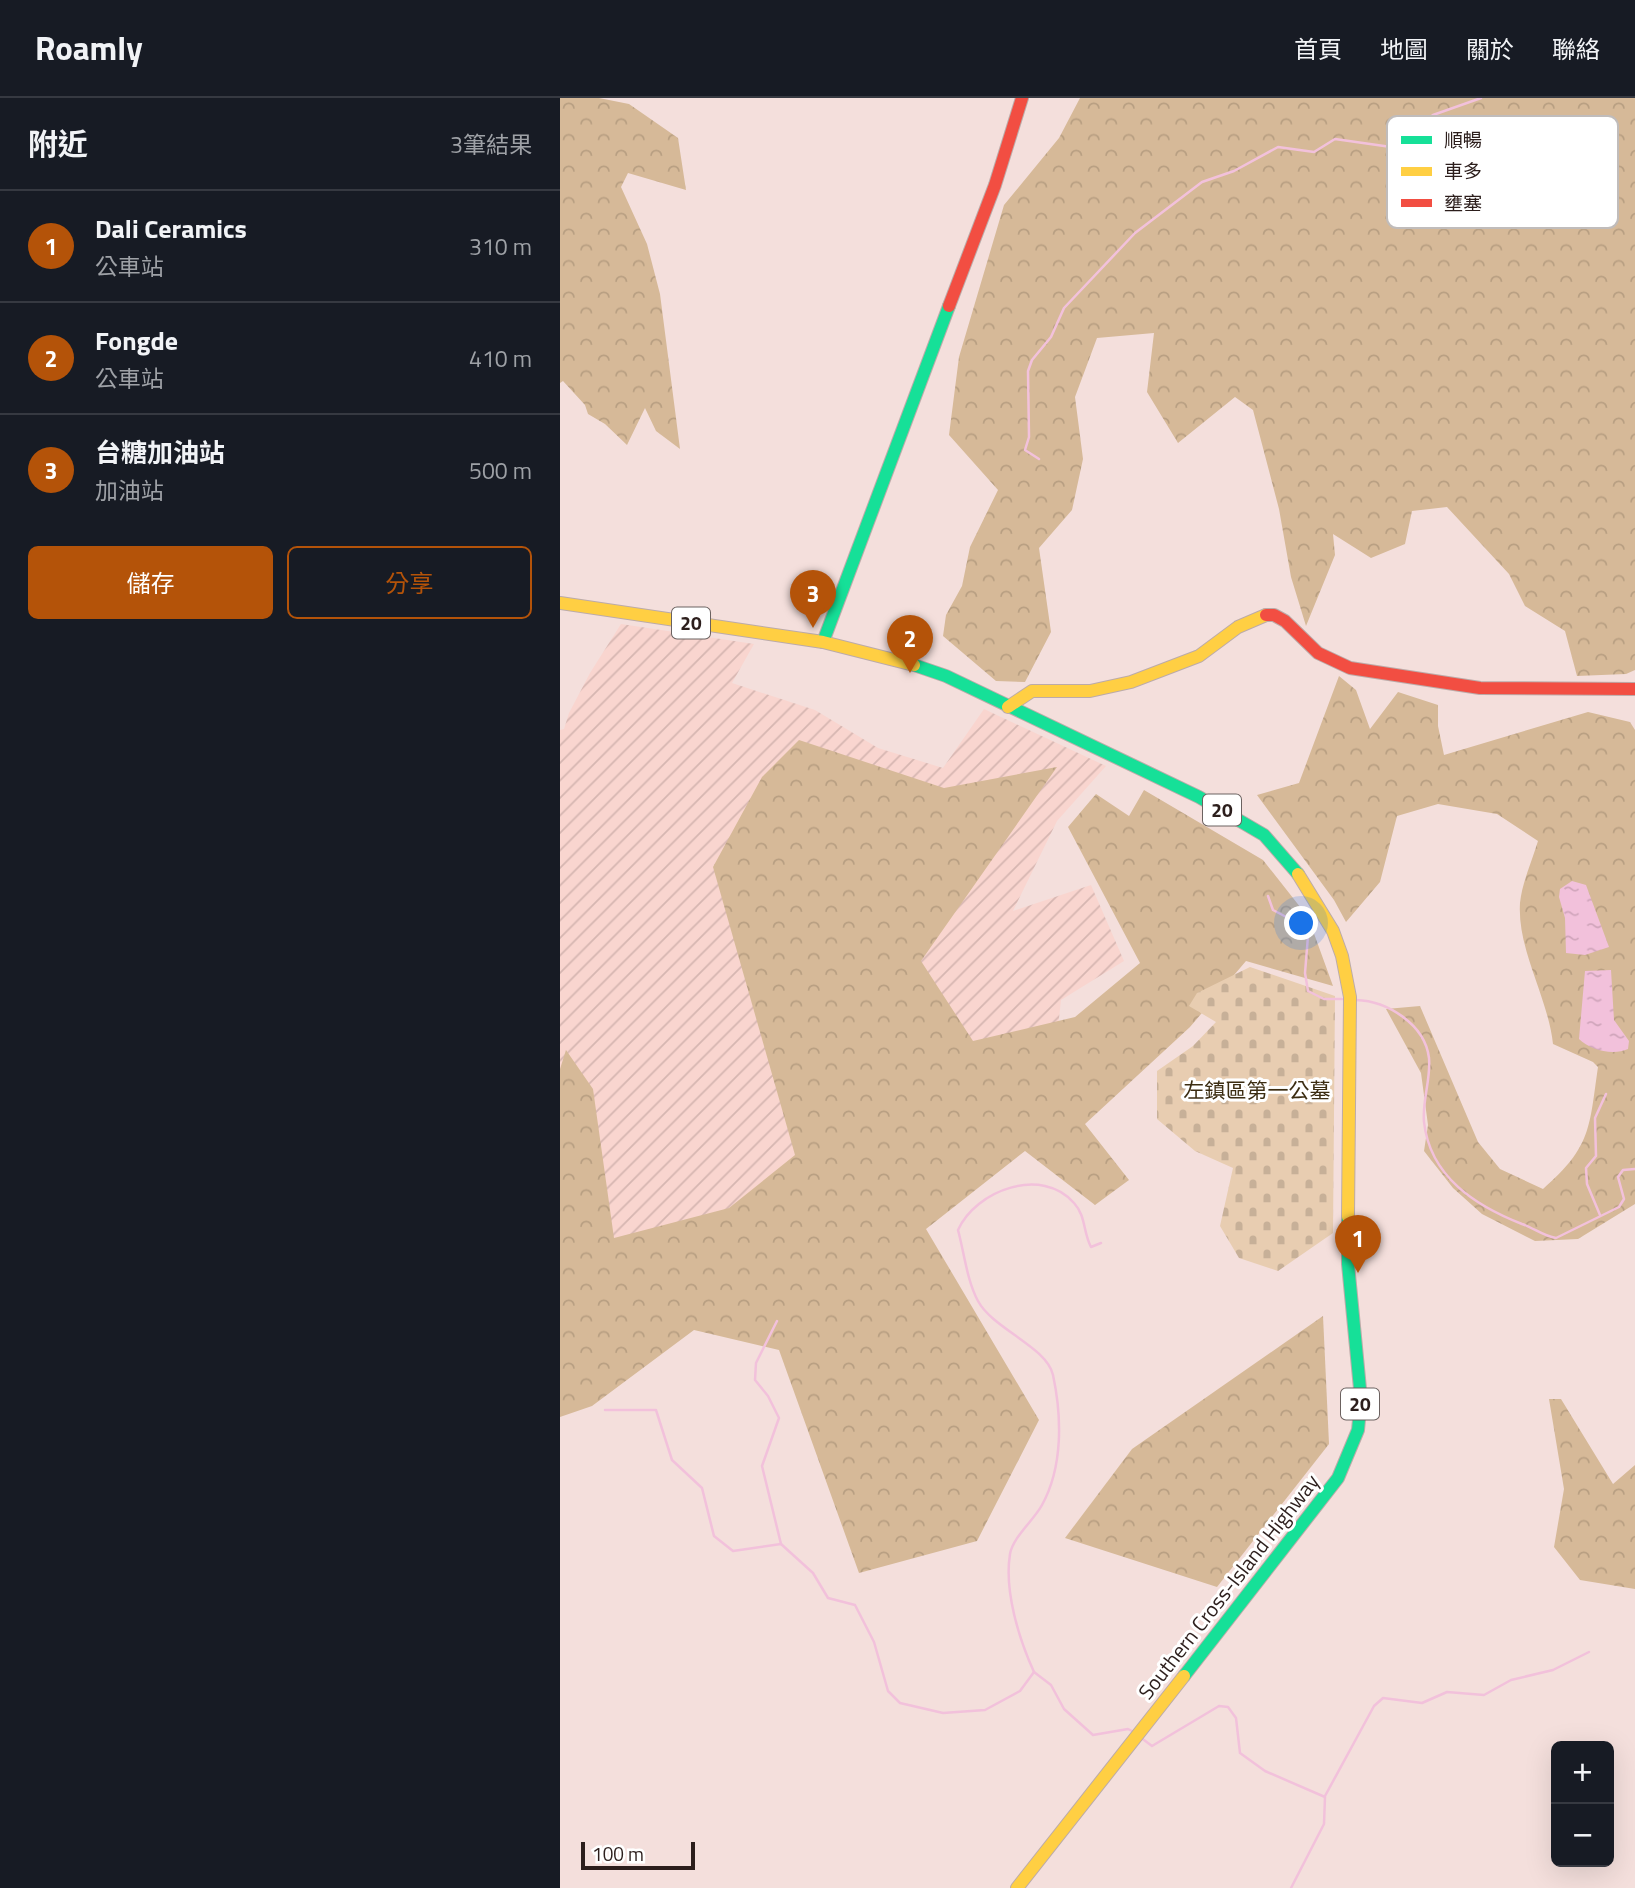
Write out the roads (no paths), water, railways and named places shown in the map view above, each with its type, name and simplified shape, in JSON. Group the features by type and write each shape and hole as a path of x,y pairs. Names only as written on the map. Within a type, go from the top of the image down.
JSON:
{"main road":[{"path":"822,642 995,185 1022,98"},
{"name":"Southern Cross-Island Highway","path":"560,603 822,642 913,664 1009,707 1199,797 1264,835 1291,864 1326,918 1342,956 1350,1001 1348,1264 1360,1385 1358,1430 1338,1478 1321,1503 1017,1888"},
{"path":"1009,707 1032,691 1090,691 1131,682 1199,656 1238,627 1263,615 1274,615 1285,621 1318,653 1350,668 1480,688 1635,689"}],"water":[{"path":"1572,881 1586,885 1609,947 1585,955 1566,953 1565,918 1559,897 1560,889"},
{"path":"1611,970 1614,1020 1629,1041 1628,1049 1616,1052 1595,1049 1579,1039 1585,971"}],"waterway":[{"path":"1432,116 1481,98"},
{"path":"1039,459 1025,450 1029,437 1028,371 1032,360 1051,337 1064,308 1135,233 1202,182 1234,171 1278,147 1314,152 1335,139 1387,146"},
{"path":"1268,896 1273,910 1292,920 1308,936 1305,973 1308,991 1324,999 1345,999"},
{"path":"1356,1000 1368,1001 1392,1010 1412,1025 1420,1035 1429,1058 1424,1122 1435,1159 1458,1187 1488,1208 1556,1238 1619,1207 1624,1199 1618,1177 1623,1170 1635,1169"},
{"path":"1600,1215 1587,1184 1586,1168 1596,1156 1595,1118 1606,1094"},
{"path":"1034,1672 1014,1615 1009,1583 1010,1554 1019,1535 1042,1505 1054,1475 1059,1442 1056,1391 1049,1365 1031,1347 985,1311 978,1301 968,1276 958,1230 967,1216 994,1194 1028,1185 1045,1186 1061,1192 1078,1208 1091,1247 1101,1243"},
{"path":"777,1321 756,1363 755,1380 768,1396 779,1418 762,1466 781,1544 813,1573 828,1598 855,1605 874,1642 888,1691 900,1703 943,1713 985,1710 1020,1691 1034,1672 1051,1685 1064,1709 1093,1735 1128,1729 1132,1731"},
{"path":"605,1410 656,1410 672,1460 702,1488 714,1536 733,1551 781,1544"},
{"path":"1325,1796 1374,1706 1383,1698 1422,1703 1447,1692 1484,1695 1511,1680 1553,1670 1589,1652"},
{"path":"1140,1737 1152,1746 1219,1706 1228,1707 1236,1718 1240,1753 1265,1771 1325,1797 1324,1824 1291,1888"}],"place":[{"name":"台糖加油站","path":"813,628"},
{"name":"Fongde","path":"910,673"},
{"name":"Dali Ceramics","path":"1358,1273"}],"park label":[{"name":"左鎮區第一公墓","path":"1257,1091"}]}
